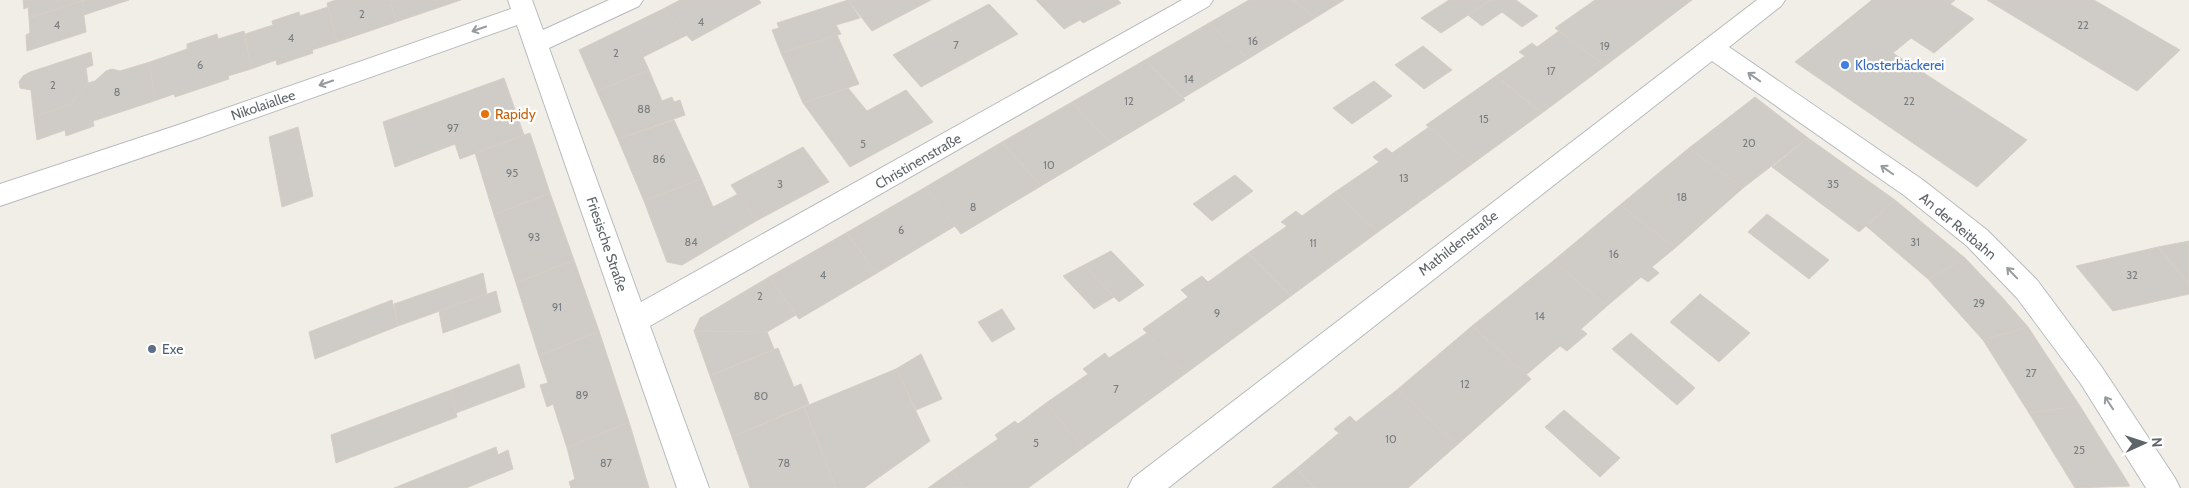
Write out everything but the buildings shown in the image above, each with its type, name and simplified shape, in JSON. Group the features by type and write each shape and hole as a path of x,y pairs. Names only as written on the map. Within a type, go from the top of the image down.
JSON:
{"street":[{"path":"536,44 631,0"},
{"name":"Christinenstraße","path":"634,322 1202,0"},
{"name":"Mathildenstraße","path":"1144,488 1773,0"},
{"name":"Friesische Straße","path":"522,7 693,488"},
{"name":"Nikolaiallee","path":"0,195 187,132 522,7"},
{"name":"An der Reitbahn","path":"1710,47 1914,188 1977,238 2027,289 2091,375 2164,488"}],"place":[{"name":"Klosterbäckerei","path":"1845,65"},
{"name":"Rapidy","path":"485,114"},
{"name":"Exe","path":"152,349"}]}
